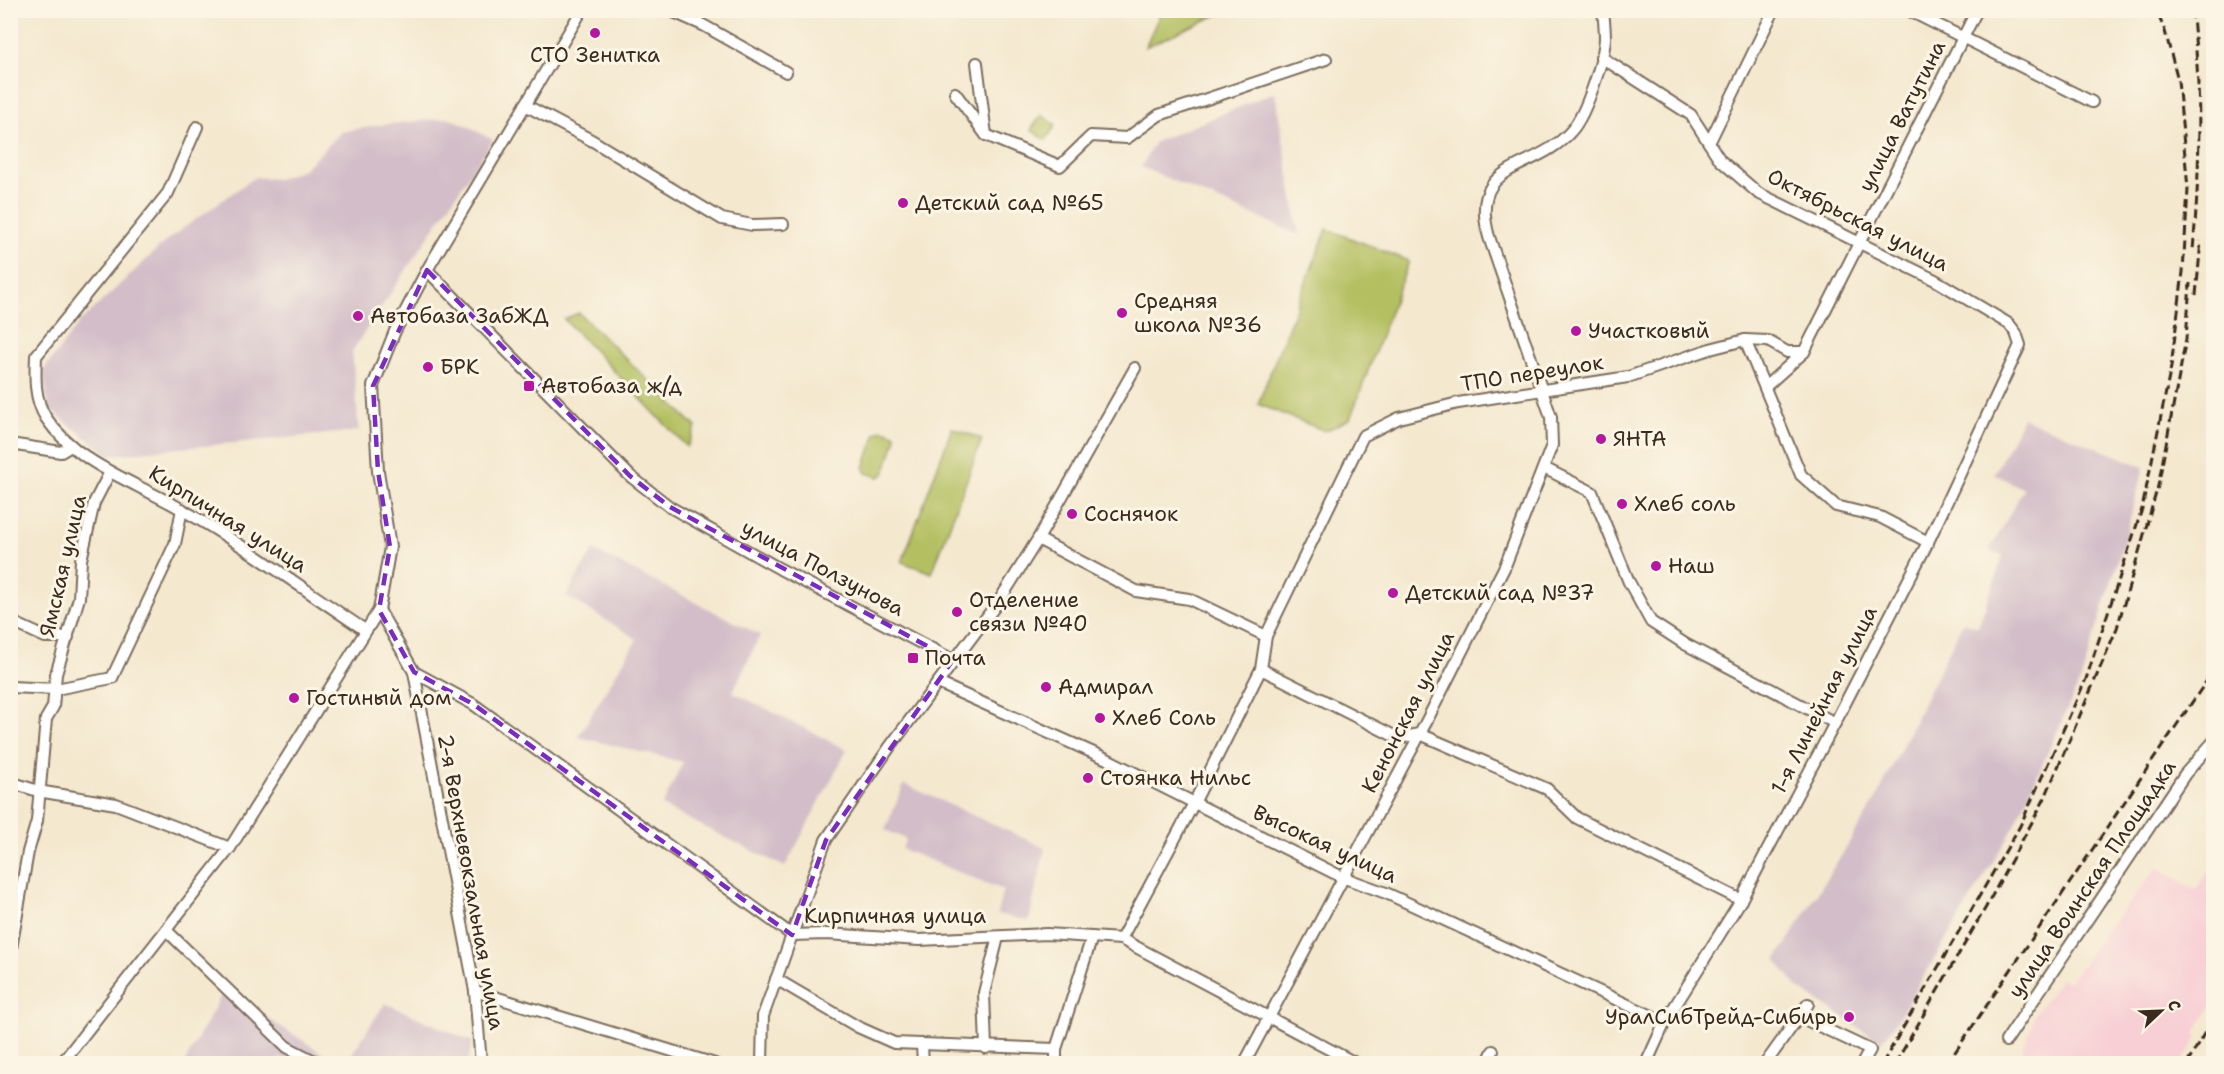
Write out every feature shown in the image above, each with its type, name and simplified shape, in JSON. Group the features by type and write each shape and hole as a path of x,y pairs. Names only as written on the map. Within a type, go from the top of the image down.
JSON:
{"street":[{"path":"62,1064 230,848 379,610 390,547 378,471 373,386 395,331 427,270 582,10"},
{"path":"669,10 786,72"},
{"path":"1601,57 1605,40 1603,10"},
{"path":"1709,143 1774,10"},
{"path":"1908,10 2092,102"},
{"name":"улица Ватутина","path":"1765,387 1804,352 1977,10"},
{"name":"Октябрьская улица","path":"1601,57 1691,115 1719,160 1758,193 1859,245 1935,280 2009,324 2016,333 2020,345"},
{"name":"Кенонская улица","path":"1244,1064 1420,734 1504,566 1544,468 1554,435 1543,391 1485,224 1486,193 1497,179 1552,148 1573,129 1587,100 1601,57"},
{"path":"955,93 986,135 1060,166 1091,136 1127,138 1158,115 1326,59"},
{"path":"977,63 986,135"},
{"path":"525,105 592,141 722,219 752,225 783,224"},
{"name":"Кирпичная улица","path":"197,127 168,193 36,356 34,385 45,416 71,446 110,472 182,509 365,630"},
{"name":"улица Ползунова","path":"427,270 630,476 670,507 780,569 953,660"},
{"path":"1804,352 1787,352 1768,341 1745,340 1801,475 1836,506 1880,517 1928,542"},
{"name":"ТПО переулок","path":"1121,939 1194,803 1261,669 1266,636 1347,475 1363,436 1399,418 1458,404 1628,377 1710,349 1745,340"},
{"name":"1-я Линейная улица","path":"1646,1064 1665,1022 1741,900 1835,723 1928,542 2020,345"},
{"path":"762,1064 763,1016 826,840 889,748 1001,598 1038,539 1135,368"},
{"path":"10,444 61,452 71,446"},
{"path":"1544,468 1592,492 1629,582 1651,622 1685,644 1835,723"},
{"name":"Ямская улица","path":"10,954 28,852 37,821 46,719 53,707 56,674 80,598 81,560 94,503 110,472"},
{"path":"10,687 56,689 112,678 175,544 182,509"},
{"path":"1038,539 1136,591 1189,599 1266,636"},
{"name":"2-я Верхневокзальная улица","path":"379,610 414,672 475,991 481,1064"},
{"path":"10,621 45,637 68,637"},
{"path":"1261,669 1398,738 1420,734 1547,789 1577,818 1741,900"},
{"name":"Кирпичная улица","path":"414,672 473,704 792,935 827,934 919,940 1047,934 1121,939 1357,1064"},
{"name":"Высокая улица","path":"938,683 1107,759 1342,877 1386,893 1665,1022"},
{"name":"улица Воинская Площадка","path":"2006,1041 2185,774 2214,741"},
{"path":"10,782 38,791 116,804 230,848"},
{"path":"166,930 287,1047 320,1064"},
{"path":"986,1048 984,993 998,937"},
{"path":"1056,1064 1056,1049 1092,937"},
{"path":"776,980 858,1027 894,1043 1056,1049"},
{"path":"475,991 715,1064"},
{"path":"1766,1064 1808,1004"},
{"path":"1798,1016 1870,1050 1862,1064"},
{"path":"922,1045 923,1064"},
{"path":"1487,1064 1493,1051"}],"highlighted area":[{"path":"427,270 630,476 670,507 953,660 826,840 792,935 473,704 414,672 379,610 390,547 378,471 373,386"}],"shaded area":[{"path":"1275,92 1299,235 1141,167 1155,142"},
{"path":"448,118 493,140 352,351 359,431 109,455 49,409 43,371 80,322 167,240 255,177 278,179 304,169 341,132 380,125"},
{"path":"2023,418 2144,467 2123,545 2081,679 2013,829 1890,1032 1881,1042 1798,988 1776,960 1875,801 1963,622 1978,627 2003,556 1989,551 2024,489 1994,474"},
{"path":"593,550 760,635 733,692 847,750 785,867 662,806 683,762 578,737 637,639 566,596"},
{"path":"904,784 1045,848 1029,921 997,914 1003,890 902,849 906,839 885,830"},
{"path":"2213,866 2213,1003 2182,1063 2031,1063 2021,1055 2035,1014 2061,979 2069,983 2104,933 2158,867 2195,890"},
{"path":"224,990 338,1063 291,1063 280,1058 275,1063 184,1064"},
{"path":"385,1003 473,1042 467,1063 346,1063"}],"green space":[{"path":"1166,11 1224,12 1145,47 1160,14"},
{"path":"1041,115 1056,125 1046,140 1031,130"},
{"path":"1327,229 1409,261 1350,419 1325,431 1258,404"},
{"path":"579,313 696,427 687,447 564,319"},
{"path":"952,428 982,439 932,573 902,562"},
{"path":"883,430 895,434 896,439 884,474 879,477 866,473 864,468 876,433"}],"railway":[{"path":"1882,1064 2020,826 2086,679 2142,509 2171,367 2183,272 2188,189 2178,80 2165,31 2156,10"},
{"path":"2192,10 2199,130 2193,250"},
{"path":"2196,295 2201,241"},
{"path":"1895,1064 1986,907 2044,800 2117,628 2158,486 2186,339 2190,283"},
{"path":"1947,1064 2214,670"},
{"path":"2187,1064 2214,1016"}],"place":[{"name":"СТО Зенитка","path":"595,33"},
{"name":"Детский сад №65","path":"903,203"},
{"name":"Средняя школа №36","path":"1122,313"},
{"name":"Автобаза ЗабЖД","path":"358,316"},
{"name":"Участковый","path":"1576,331"},
{"name":"БРК","path":"428,367"},
{"name":"Автобаза ж/д","path":"529,386"},
{"name":"ЯНТА","path":"1601,439"},
{"name":"Хлеб соль","path":"1622,504"},
{"name":"Соснячок","path":"1072,514"},
{"name":"Наш","path":"1656,566"},
{"name":"Детский сад №37","path":"1393,593"},
{"name":"Отделение связи №40","path":"957,612"},
{"name":"Почта","path":"913,658"},
{"name":"Адмирал","path":"1046,687"},
{"name":"Гостиный дом","path":"294,698"},
{"name":"Хлеб Соль","path":"1100,718"},
{"name":"Стоянка Нильс","path":"1088,778"},
{"name":"УралСибТрейд-Сибирь","path":"1849,1017"}]}
